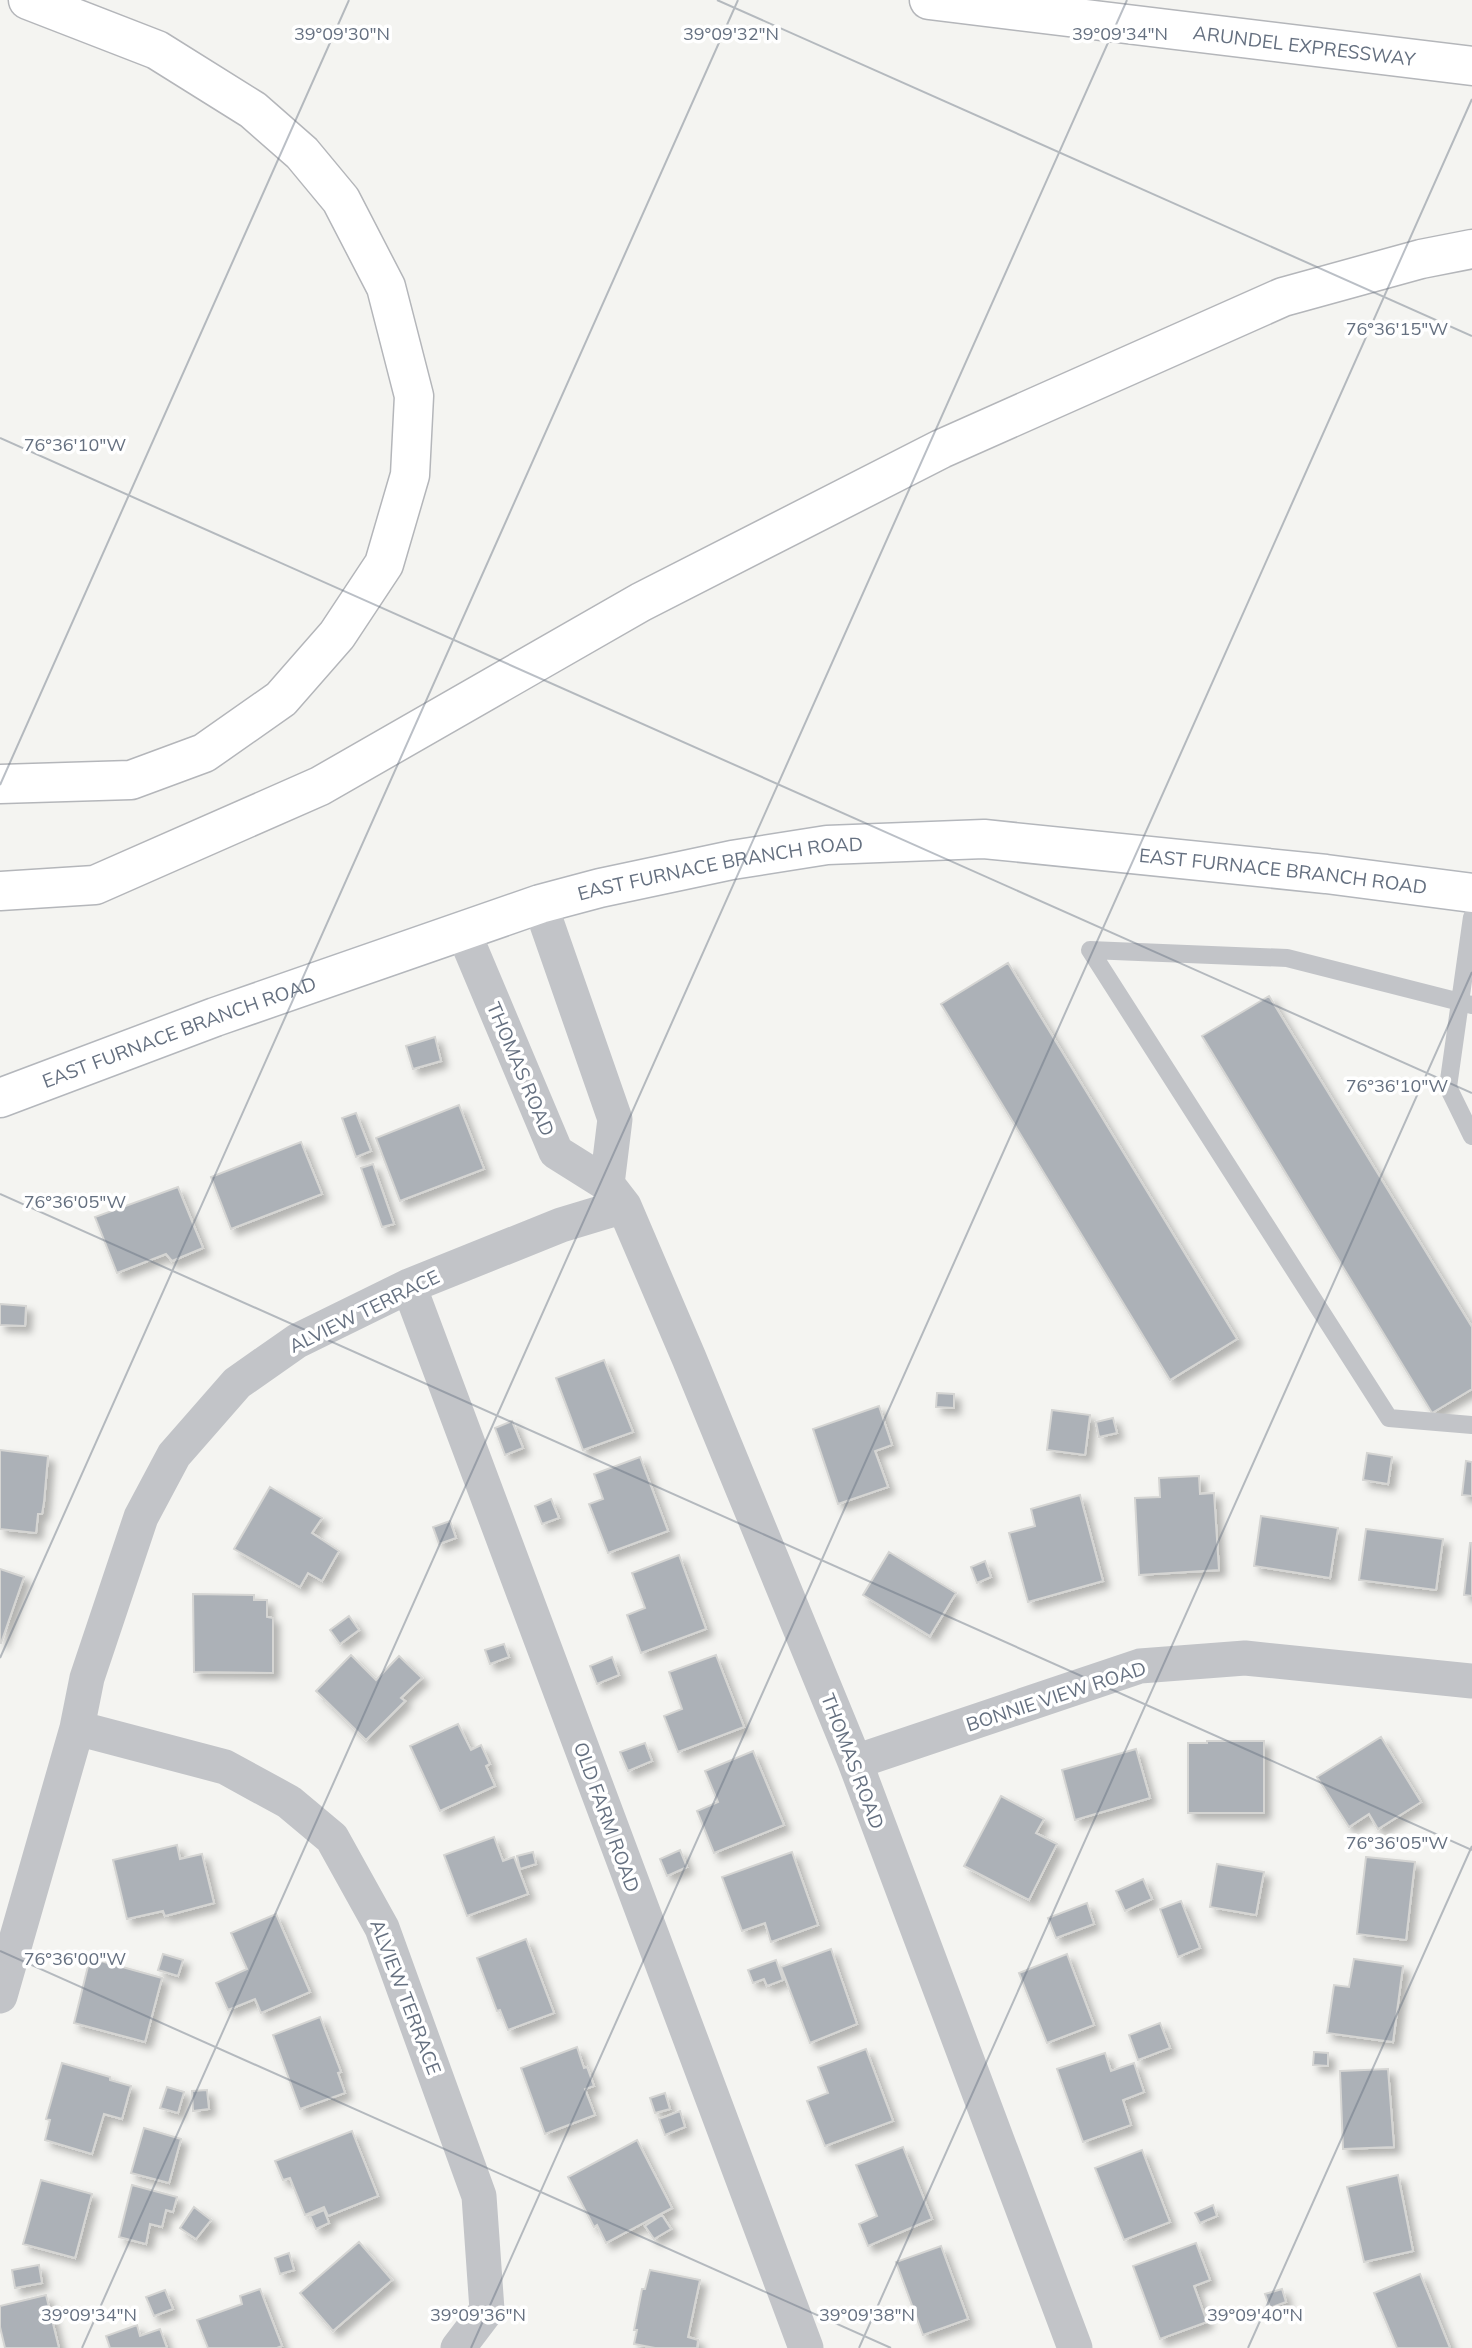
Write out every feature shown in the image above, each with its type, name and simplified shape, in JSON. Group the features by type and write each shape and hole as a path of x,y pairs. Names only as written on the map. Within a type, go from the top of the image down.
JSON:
{"main road":[{"path":"0,785 131,780 204,753 281,699 337,635 384,564 410,475 414,396 386,287 341,200 302,153 253,110 157,50 27,0"},
{"name":"ARUNDEL EXPRESSWAY","path":"929,0 1472,66"},
{"path":"0,891 95,885 320,786 640,602 941,450 1283,297 1422,259 1472,249"},
{"name":"EAST FURNACE BRANCH ROAD","path":"0,1098 215,1017 540,904 600,888 732,860 827,845 984,839 1326,874 1472,893"}],"street":[{"path":"540,904 615,1119 616,1195"},
{"name":"THOMAS ROAD","path":"463,931 556,1152 616,1195 690,1358 855,1762 1075,2348"},
{"name":"ALVIEW TERRACE","path":"0,1996 77,1728 87,1678 141,1517 174,1455 237,1383 297,1341 408,1286 561,1225 616,1195"},
{"name":"OLD FARM ROAD","path":"408,1286 806,2348"},
{"name":"BONNIE VIEW ROAD","path":"855,1762 1140,1666 1245,1658 1472,1681"},
{"name":"ALVIEW TERRACE","path":"77,1728 225,1767 289,1801 332,1838 382,1928 479,2196 487,2310 458,2348"}],"lane":[{"path":"1472,917 1466,1004 1448,1087 1472,1136"},
{"path":"1466,1004 1287,958 1090,950 1389,1418 1472,1425"}],"building":[{"path":"1008,963 1237,1339 1170,1380 941,1004"},
{"path":"1269,996 1472,1327 1472,1389 1432,1413 1202,1036"},
{"path":"435,1037 441,1061 413,1069 406,1046"},
{"path":"459,1105 484,1169 400,1201 376,1138"},
{"path":"356,1113 371,1151 356,1157 342,1118"},
{"path":"301,1142 322,1194 231,1229 211,1177"},
{"path":"373,1164 394,1224 382,1227 361,1168"},
{"path":"178,1187 203,1248 172,1261 166,1254 117,1273 95,1217"},
{"path":"0,1304 26,1306 25,1326 0,1325"},
{"path":"604,1360 633,1432 583,1450 556,1378"},
{"path":"937,1393 954,1394 954,1408 936,1407"},
{"path":"879,1406 892,1445 875,1451 888,1487 838,1504 813,1429"},
{"path":"1052,1410 1090,1415 1085,1455 1047,1450"},
{"path":"1113,1418 1117,1433 1099,1437 1096,1422"},
{"path":"512,1421 523,1448 505,1455 495,1428"},
{"path":"0,1450 48,1456 44,1502 42,1514 38,1514 36,1533 0,1529"},
{"path":"1367,1453 1392,1457 1388,1484 1363,1480"},
{"path":"640,1457 668,1531 608,1553 589,1504 603,1499 594,1474"},
{"path":"1466,1461 1472,1462 1472,1496 1462,1495"},
{"path":"1199,1476 1200,1494 1214,1493 1219,1570 1139,1575 1135,1498 1160,1497 1159,1478"},
{"path":"270,1487 322,1518 312,1533 339,1551 322,1581 308,1573 300,1587 234,1549"},
{"path":"1080,1495 1103,1581 1028,1602 1009,1533 1035,1526 1031,1509"},
{"path":"551,1499 559,1518 542,1524 535,1506"},
{"path":"1261,1516 1338,1528 1330,1578 1254,1566"},
{"path":"450,1521 456,1538 439,1544 433,1527"},
{"path":"1366,1529 1443,1539 1436,1590 1359,1580"},
{"path":"1472,1543 1472,1596 1464,1595"},
{"path":"889,1552 956,1593 930,1636 863,1595"},
{"path":"679,1555 706,1629 641,1653 627,1615 645,1608 632,1573"},
{"path":"985,1561 991,1577 977,1583 971,1567"},
{"path":"0,1569 24,1577 1,1643 0,1643"},
{"path":"193,1594 254,1595 254,1600 267,1600 267,1617 273,1618 273,1673 194,1672"},
{"path":"349,1616 359,1630 340,1644 330,1630"},
{"path":"504,1644 509,1657 490,1664 485,1650"},
{"path":"351,1655 376,1680 399,1656 422,1678 401,1698 405,1701 366,1740 316,1691"},
{"path":"716,1655 744,1727 678,1752 664,1716 682,1709 669,1672"},
{"path":"612,1657 619,1675 597,1684 590,1666"},
{"path":"458,1724 471,1750 481,1745 490,1764 486,1766 495,1786 440,1811 410,1746"},
{"path":"1381,1737 1421,1802 1378,1829 1369,1814 1349,1827 1317,1777"},
{"path":"1264,1741 1264,1813 1188,1813 1188,1743"},
{"path":"645,1743 652,1761 628,1771 620,1752"},
{"path":"1136,1749 1150,1798 1075,1820 1062,1770"},
{"path":"753,1751 784,1825 714,1853 697,1811 718,1802 705,1771"},
{"path":"1001,1796 1044,1819 1036,1833 1057,1844 1029,1900 964,1866"},
{"path":"494,1837 503,1861 514,1857 528,1894 467,1916 444,1855"},
{"path":"177,1845 180,1859 202,1854 214,1903 165,1916 163,1911 127,1919 113,1860"},
{"path":"680,1850 687,1867 667,1876 660,1859"},
{"path":"533,1852 536,1864 520,1869 517,1856"},
{"path":"792,1852 818,1925 771,1942 765,1923 742,1931 722,1877"},
{"path":"1366,1857 1415,1862 1406,1940 1357,1934"},
{"path":"1217,1864 1264,1872 1256,1915 1210,1907"},
{"path":"1143,1879 1152,1899 1125,1911 1116,1891"},
{"path":"1181,1901 1200,1948 1178,1957 1160,1909"},
{"path":"1087,1903 1094,1924 1056,1938 1048,1918"},
{"path":"276,1914 310,1992 261,2013 255,1999 228,2010 216,1983 247,1969 231,1933"},
{"path":"526,1939 554,2013 508,2030 500,2010 497,2011 477,1958"},
{"path":"831,1949 857,2024 810,2043 781,1967"},
{"path":"163,1954 183,1960 178,1976 158,1970"},
{"path":"1067,1954 1094,2025 1047,2043 1019,1973"},
{"path":"90,1958 162,1978 145,2042 74,2023"},
{"path":"1354,1959 1403,1966 1393,2042 1327,2033 1334,1985 1349,1987"},
{"path":"776,1960 783,1980 767,1986 764,1979 753,1983 748,1970"},
{"path":"320,2017 341,2072 338,2073 345,2093 300,2109 273,2035"},
{"path":"1160,2023 1170,2048 1138,2060 1129,2035"},
{"path":"577,2047 594,2086 585,2089 595,2115 545,2134 521,2068"},
{"path":"866,2049 893,2121 825,2146 807,2101 828,2093 818,2067"},
{"path":"1314,2052 1328,2053 1328,2066 1313,2065"},
{"path":"1105,2053 1111,2071 1134,2063 1144,2092 1123,2100 1131,2125 1083,2142 1057,2069"},
{"path":"62,2063 131,2086 122,2119 104,2114 92,2154 45,2140 50,2120 46,2119"},
{"path":"1388,2069 1394,2147 1343,2149 1340,2071"},
{"path":"167,2087 184,2092 178,2113 160,2108"},
{"path":"207,2090 209,2109 193,2111 192,2091"},
{"path":"665,2093 670,2109 655,2113 650,2098"},
{"path":"680,2111 685,2127 665,2135 659,2119"},
{"path":"144,2128 181,2139 169,2183 131,2173"},
{"path":"352,2131 378,2196 328,2216 324,2207 305,2215 290,2178 283,2180 275,2161"},
{"path":"637,2140 672,2208 606,2243 597,2225 594,2227 568,2177"},
{"path":"903,2147 932,2219 868,2246 859,2224 877,2216 856,2165"},
{"path":"1142,2150 1170,2222 1124,2240 1095,2168"},
{"path":"1398,2175 1413,2251 1364,2262 1347,2187"},
{"path":"41,2180 92,2194 75,2258 23,2244"},
{"path":"132,2185 177,2197 173,2212 166,2210 162,2227 150,2224 146,2244 119,2237"},
{"path":"1213,2205 1217,2216 1200,2223 1195,2213"},
{"path":"194,2207 211,2220 196,2239 180,2228"},
{"path":"324,2210 329,2223 316,2229 310,2216"},
{"path":"662,2215 671,2229 654,2239 645,2226"},
{"path":"359,2242 392,2280 333,2331 300,2293"},
{"path":"1196,2243 1210,2280 1194,2286 1207,2322 1160,2339 1133,2266"},
{"path":"941,2246 968,2319 923,2335 896,2262"},
{"path":"289,2253 294,2270 280,2274 275,2258"},
{"path":"39,2265 42,2283 15,2288 12,2270"},
{"path":"650,2270 700,2280 688,2337 698,2340 697,2348 655,2348 634,2344 642,2289 645,2289"},
{"path":"1420,2274 1450,2348 1397,2348 1374,2293"},
{"path":"260,2289 282,2346 208,2348 197,2320 242,2304 240,2296"},
{"path":"1282,2289 1286,2302 1270,2308 1265,2294"},
{"path":"165,2290 173,2309 154,2316 146,2297"},
{"path":"46,2295 59,2348 5,2348 0,2327 0,2306"},
{"path":"137,2325 140,2336 160,2329 167,2348 110,2348 106,2336"}]}
